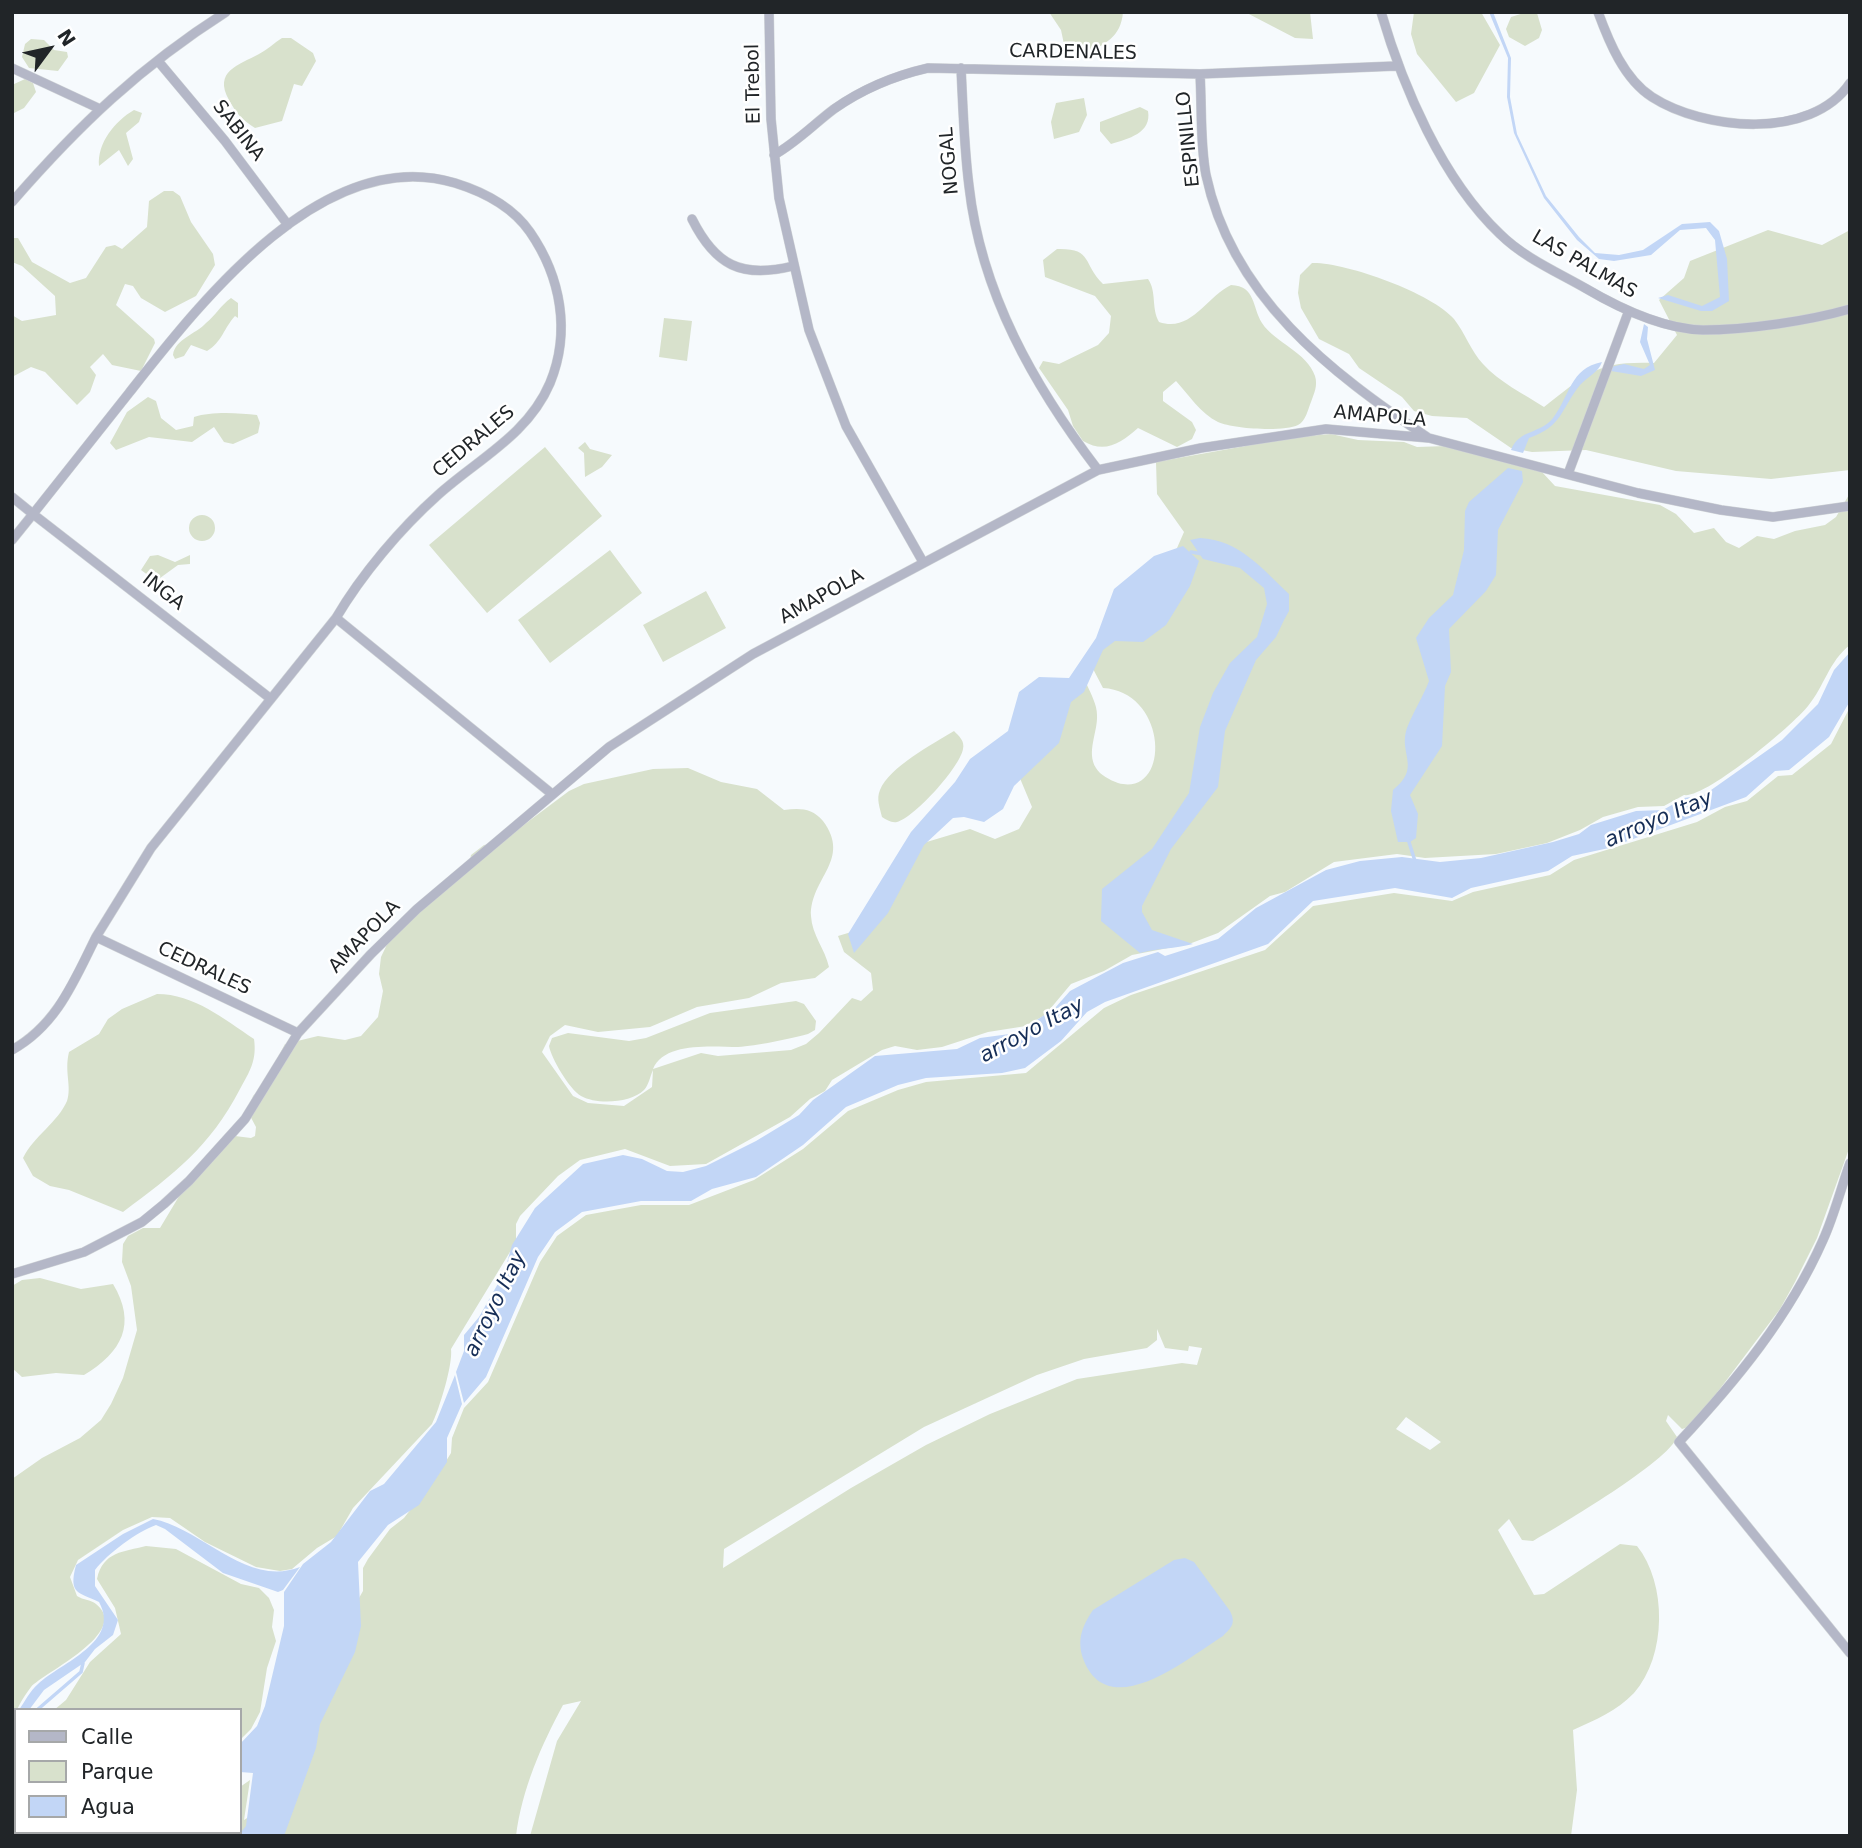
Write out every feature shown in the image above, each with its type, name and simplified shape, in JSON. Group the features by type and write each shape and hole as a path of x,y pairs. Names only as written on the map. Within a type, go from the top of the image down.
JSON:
{"street":[{"path":"12,202 98,108 226,12"},
{"name":"El Trebol","path":"769,12 774,155 793,266 808,330 826,381 877,486 923,562"},
{"path":"1381,12 1396,66"},
{"path":"1598,12 1607,36 1638,85 1652,97 1695,117 1726,123 1765,124 1814,111 1849,87"},
{"name":"SABINA","path":"158,61 225,141 288,225"},
{"name":"CARDENALES","path":"774,155 810,131 832,110 870,87 896,75 928,68 1200,74 1396,66"},
{"name":"LAS PALMAS","path":"1396,66 1437,149 1478,210 1501,235 1628,313 1701,330 1753,326 1850,309"},
{"path":"12,68 98,108"},
{"name":"NOGAL","path":"961,68 968,186 981,249 1001,312 1050,403 1098,470"},
{"name":"ESPINILLO","path":"1200,74 1206,174 1228,238 1264,301 1288,329 1354,386 1429,438"},
{"name":"CEDRALES","path":"12,540 210,293 288,225 330,200 381,180 412,175 435,177 473,187 507,208 528,229 544,253 561,310 562,338 554,371 527,421 426,507 358,585 336,618 150,848 96,937 60,1008 44,1026 12,1050"},
{"path":"692,219 705,245 717,257 730,264 769,271 793,266"},
{"path":"1569,474 1628,313"},
{"name":"AMAPOLA","path":"12,1274 84,1252 142,1222 188,1181 244,1119 298,1033 417,909 609,747 753,654 1098,470 1201,448 1326,429 1429,438 1709,508 1773,517 1850,506"},
{"path":"12,497 33,514"},
{"name":"INGA","path":"33,514 271,699"},
{"path":"336,618 552,794"},
{"name":"CEDRALES","path":"96,937 298,1033"},
{"path":"1850,1163 1824,1238 1785,1312 1730,1388 1679,1442 1850,1653"}],"green space":[{"path":"1049,12 1123,12 1122,21 1115,34 1084,55 1065,49 1061,30"},
{"path":"1245,12 1310,12 1313,39 1295,38"},
{"path":"1414,12 1481,12 1500,45 1474,93 1456,102 1417,54 1411,34"},
{"path":"1527,12 1537,13 1542,30 1539,38 1525,46 1509,37 1506,29 1511,17"},
{"path":"282,38 291,38 313,53 316,61 302,86 294,84 282,121 255,128 234,109 224,82 230,70"},
{"path":"31,39 44,40 54,50 67,52 68,57 58,71 29,68 22,57 25,44"},
{"path":"25,79 33,83 36,92 24,108 12,114 12,85"},
{"path":"1084,98 1087,115 1079,132 1054,139 1051,122 1056,103"},
{"path":"1140,107 1148,111 1143,130 1111,144 1100,131 1100,122"},
{"path":"134,110 142,113 139,122 126,133 133,159 128,166 119,150 99,166 104,141 120,120"},
{"path":"164,191 173,191 180,196 191,222 213,254 215,265 196,296 165,312 141,298 133,286 125,284 116,305 154,339 155,343 141,371 112,365 103,354 90,367 96,375 90,392 77,405 45,372 31,367 12,377 12,315 22,321 56,315 55,296 22,266 12,262 12,238 18,238 32,262 70,283 86,278 106,247 115,245 122,249 147,227 149,201"},
{"path":"1768,230 1822,245 1850,230 1850,470 1771,479 1676,471 1586,450 1532,452 1511,448 1467,418 1432,416 1414,411 1402,397 1359,368 1349,354 1319,339 1301,308 1298,293 1300,275 1312,263 1366,273 1408,290 1443,309 1454,319 1489,370 1544,407 1572,385 1605,367 1654,363 1677,335 1659,300 1684,278 1690,261"},
{"path":"1057,249 1068,249 1082,254 1103,284 1148,279 1159,322 1180,323 1231,285 1245,289 1252,298 1262,323 1305,360 1315,376 1315,389 1303,421 1291,427 1258,429 1218,422 1206,414 1176,381 1163,392 1163,401 1192,422 1196,430 1192,439 1177,447 1138,428 1106,447 1083,441 1073,426 1068,410 1039,368 1043,361 1059,364 1098,345 1109,333 1111,316 1095,296 1045,277 1043,260"},
{"path":"231,298 238,303 238,318 235,316 216,343 207,351 191,345 184,356 175,359 173,355 178,345 202,327"},
{"path":"664,318 692,321 687,361 659,357"},
{"path":"148,397 156,401 161,418 176,430 193,426 194,417 234,413 257,415 260,423 258,433 233,444 224,442 214,427 192,442 149,437 116,450 110,443 127,412"},
{"path":"1331,434 1358,440 1404,442 1417,447 1447,446 1542,472 1555,486 1660,505 1676,514 1694,533 1714,528 1726,542 1739,548 1757,536 1774,539 1795,531 1825,525 1836,517 1850,493 1850,645 1832,666 1808,706 1785,729 1748,760 1710,786 1684,795 1664,806 1638,807 1603,817 1580,830 1547,843 1496,854 1425,858 1397,854 1334,862 1285,892 1270,896 1218,933 1189,944 1132,955 1104,971 1071,984 1045,1015 1026,1026 988,1032 942,1047 917,1050 895,1046 882,1050 832,1080 825,1091 810,1099 790,1117 706,1164 670,1166 625,1149 580,1160 558,1176 520,1216 516,1224 516,1242 451,1349 448,1376 432,1424 353,1508 337,1536 317,1548 292,1569 280,1571 256,1567 205,1542 170,1518 152,1517 123,1530 78,1560 70,1577 77,1596 96,1604 104,1615 103,1627 82,1651 31,1687 18,1708 14,1708 12,1724 12,1479 42,1458 80,1438 101,1420 111,1404 123,1378 137,1330 131,1286 122,1262 123,1244 128,1236 143,1228 160,1228 187,1183 235,1136 255,1136 256,1127 248,1112 253,1096 264,1084 285,1044 318,1036 345,1040 361,1036 378,1017 383,991 379,974 381,957 392,934 468,871 471,855 484,845 501,842 569,791 584,784 653,769 688,768 721,782 757,789 784,810 810,811 823,821 831,835 832,858 812,903 811,916 829,967 815,978 781,983 749,998 697,1007 650,1027 598,1032 565,1025 550,1036 542,1052 573,1096 588,1103 624,1106 652,1087 653,1070 646,1088 631,1098 614,1101 588,1099 577,1093 553,1058 549,1046 552,1038 568,1033 629,1041 646,1038 710,1013 796,1001 804,1004 816,1021 815,1030 808,1034 738,1047 679,1050 659,1060 653,1069 701,1053 718,1056 791,1050 806,1044 852,998 861,1001 873,990 871,973 844,952 838,936 858,930 920,844 970,829 995,839 1019,829 1032,807 1019,776 1078,683 1087,685 1096,707 1097,722 1092,755 1098,771 1118,783 1135,783 1147,775 1154,761 1155,743 1151,724 1141,707 1125,694 1103,688 1091,665 1177,548 1184,532 1157,494 1156,462 1296,437"},
{"path":"585,442 590,449 612,455 602,467 585,477 584,453 578,448"},
{"path":"545,447 602,516 487,613 429,545"},
{"path":"202,515 211,519 215,528 211,537 202,541 193,537 189,528 193,519"},
{"path":"610,550 642,593 550,663 518,620"},
{"path":"158,555 175,562 190,555 190,564 178,565 156,581 141,570 150,556"},
{"path":"706,591 726,628 663,662 643,625"},
{"path":"1850,707 1850,1146 1817,1238 1780,1309 1692,1426 1682,1429 1668,1415 1666,1421 1677,1437 1670,1448 1612,1492 1533,1541 1522,1540 1509,1519 1498,1530 1534,1595 1544,1594 1620,1544 1637,1546 1654,1579 1659,1620 1653,1660 1645,1678 1634,1693 1620,1705 1573,1730 1577,1790 1571,1836 530,1836 557,1741 581,1701 563,1705 547,1736 528,1785 516,1836 148,1836 242,1834 242,1786 250,1780 244,1820 258,1811 333,1621 359,1598 363,1591 363,1568 368,1559 390,1529 404,1518 451,1453 452,1438 464,1408 488,1382 540,1262 557,1236 586,1215 641,1205 689,1205 754,1180 803,1149 848,1111 898,1090 926,1082 1026,1073 1104,1008 1131,995 1265,950 1313,906 1394,893 1452,901 1473,892 1550,875 1574,860 1697,822 1725,807 1747,801 1778,776 1792,775 1831,744","holes":["1157,1329 1165,1348 1188,1351 1189,1346 1202,1348 1197,1365 1182,1363 1077,1379 990,1414 926,1445 851,1488 723,1568 724,1549 924,1427 1037,1375 1084,1359 1147,1348 1157,1340","1406,1417 1441,1442 1430,1450 1396,1429"]},
{"path":"954,731 962,741 963,749 946,779 905,818 895,822 882,817 878,797 885,781 912,757"},
{"path":"157,994 184,998 196,1003 254,1039 254,1059 228,1110 203,1144 175,1172 123,1212 69,1190 50,1186 33,1176 23,1158 67,1101 69,1052 99,1034 108,1019 122,1009"},
{"path":"40,1278 81,1289 113,1284 120,1298 124,1312 122,1336 108,1357 84,1375 56,1373 22,1377 12,1368 12,1286 22,1280"},
{"path":"146,1546 176,1549 241,1584 259,1588 269,1598 274,1610 272,1627 276,1641 267,1668 260,1712 251,1729 242,1738 242,1708 56,1708 66,1700 90,1662 121,1634 115,1608 97,1579 104,1563 122,1552"},
{"path":"14,1746 14,1834 94,1834 93,1836 12,1836"}],"water":[{"path":"1489,12 1493,12 1511,58 1510,97 1517,134 1546,196 1579,237 1595,253 1619,255 1643,250 1682,224 1710,222 1719,231 1727,259 1729,301 1712,311 1701,311 1658,298 1668,295 1702,306 1720,297 1715,240 1706,228 1680,230 1651,255 1614,261 1599,259 1577,240 1544,198 1514,133 1507,97 1508,58"},
{"path":"1644,324 1648,327 1647,339 1655,370 1641,376 1611,371 1611,367 1624,364 1644,369 1650,365 1640,342"},
{"path":"1602,362 1573,394 1555,423 1529,438 1523,453 1511,450 1519,438 1542,427 1553,418 1583,370"},
{"path":"1508,468 1522,471 1523,482 1498,530 1496,575 1486,591 1449,629 1451,672 1445,686 1442,746 1410,795 1418,814 1416,838 1410,842 1398,842 1391,811 1393,790 1406,774 1407,728 1429,681 1416,638 1429,618 1453,595 1464,550 1465,511 1469,502"},
{"path":"1200,538 1227,544 1260,566 1289,594 1289,611 1276,637 1256,660 1225,731 1218,787 1171,849 1142,906 1142,912 1152,930 1193,944 1140,953 1101,921 1102,889 1152,849 1189,793 1200,727 1213,693 1230,663 1257,637 1267,604 1264,588 1240,568 1203,559 1190,540"},
{"path":"1183,546 1199,561 1190,586 1166,625 1143,642 1115,641 1103,650 1084,692 1071,702 1059,743 1014,786 1003,809 984,822 964,817 953,818 924,845 888,913 854,953 848,934 911,832 955,782 970,759 1008,731 1019,692 1039,677 1069,678 1096,638 1114,589 1154,556"},
{"name":"arroyo Itay","path":"1850,652 1850,701 1829,737 1789,770 1775,771 1746,797 1609,848 1572,856 1548,871 1471,888 1452,898 1395,888 1313,901 1268,944 1105,1002 1087,1012 1061,1041 1025,1068 1002,1073 926,1078 898,1085 846,1107 803,1145 756,1177 712,1189 691,1201 641,1201 582,1212 555,1232 538,1257 486,1377 464,1403 456,1372 464,1351 464,1335 479,1317 504,1273 512,1245 535,1208 583,1164 623,1155 642,1159 667,1171 683,1172 706,1166 756,1141 799,1115 813,1100 875,1056 957,1049 980,1038 1017,1033 1055,1008 1070,991 1123,963 1158,952 1165,956 1218,939 1256,908 1326,870 1360,861 1402,857 1440,862 1481,858 1553,842 1579,834 1591,825 1636,811 1663,810 1684,798 1704,795 1782,740 1818,704 1834,670"},
{"path":"455,1375 462,1404 447,1438 447,1462 419,1505 388,1525 358,1562 361,1626 355,1652 320,1724 316,1748 284,1836 238,1836 246,1826 253,1773 242,1772 242,1742 257,1726 265,1706 284,1626 284,1592 303,1564 331,1542 370,1491 384,1484 436,1422"},
{"path":"153,1519 189,1533 225,1554 261,1570 280,1571 300,1567 283,1590 278,1592 223,1573 165,1529 156,1525 148,1528 115,1550 95,1570 95,1586 118,1620 113,1635 95,1649 85,1662 44,1690 30,1708 20,1708 35,1687 96,1640 102,1629 104,1616 99,1602 81,1594 74,1587 76,1565 123,1534"},
{"path":"1185,1558 1194,1562 1230,1611 1233,1619 1231,1627 1223,1636 1191,1658 1150,1680 1130,1686 1112,1687 1096,1679 1084,1661 1080,1647 1083,1628 1093,1610 1174,1560"}],"waterway":[{"path":"1191,552 1203,554"},
{"path":"1408,839 1415,861"},
{"path":"39,1708 81,1672 83,1663"}]}
